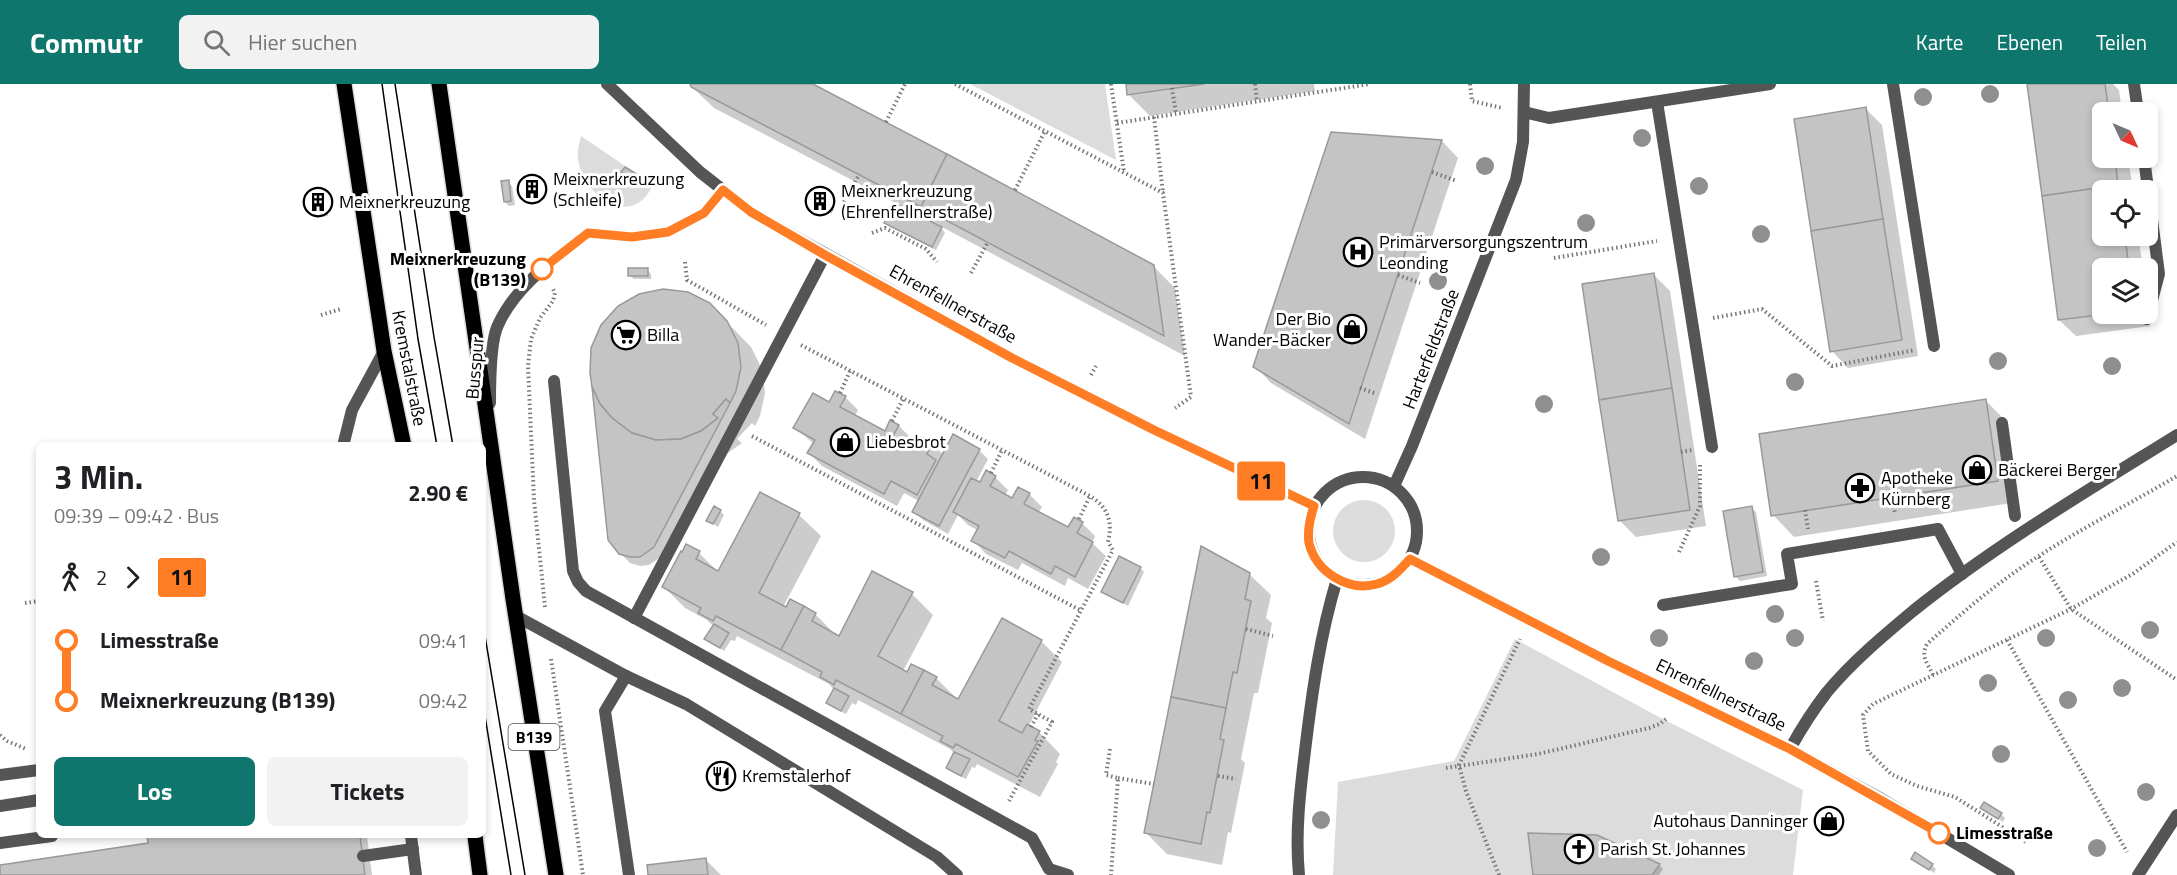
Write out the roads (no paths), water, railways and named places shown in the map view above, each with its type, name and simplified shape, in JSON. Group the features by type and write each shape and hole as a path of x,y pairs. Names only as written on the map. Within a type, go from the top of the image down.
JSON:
{"main road":[{"name":"Kremstalstraße","path":"344,84 384,351 403,442"},
{"name":"B139","path":"440,84 516,616 556,875"},
{"path":"475,838 480,875"}],"street":[{"name":"Ehrenfellnerstraße","path":"607,84 648,124 751,212 1012,358 1154,430 1314,506"},
{"name":"Harterfeldstraße","path":"1394,486 1412,446 1516,180 1523,142 1524,84"},
{"path":"1524,112 1549,118 1770,84"},
{"path":"1893,84 1934,346"},
{"path":"2134,84 2137,102"},
{"path":"1657,102 1712,447"},
{"path":"2145,168 2157,258"},
{"name":"Busspur","path":"490,437 490,372 497,327 513,301 542,269 588,233 632,237 668,232 704,213 723,190"},
{"path":"634,618 825,255"},
{"path":"344,442 352,410 384,351"},
{"path":"554,381 573,571 578,582 586,591 1032,838 1049,869 1068,875"},
{"path":"2002,423 2014,516"},
{"path":"1790,749 1807,719 1828,691 1888,631 2016,536 2177,435"},
{"path":"1356,477 1374,477 1394,486 1404,494 1416,518 1418,534 1410,559 1394,576 1377,584 1349,584 1324,570 1309,542 1309,524 1314,506 1325,491 1340,481 1356,477"},
{"path":"1663,605 1792,584 1787,554 1938,529 1962,574"},
{"name":"Ehrenfellnerstraße","path":"1410,559 1608,661 1790,749 1878,797 2009,875"},
{"path":"1299,875 1298,824 1312,695 1325,619 1337,579"},
{"path":"516,616 626,676 696,710 937,856 957,875"},
{"path":"626,676 605,711 629,875"},
{"path":"0,775 36,770"},
{"path":"0,806 36,800"},
{"path":"2140,871 2177,815"},
{"path":"0,843 37,838"},
{"path":"411,838 416,875"},
{"path":"363,856 412,849"}],"tram line":[{"path":"382,84 418,339 436,442"},
{"path":"395,84 452,442"},
{"path":"486,642 525,875"},
{"path":"486,722 511,875"}],"place":[{"name":"Meixnerkreuzung (Schleife)","path":"532,189"},
{"name":"Meixnerkreuzung (Ehrenfellnerstraße)","path":"820,201"},
{"name":"Meixnerkreuzung","path":"318,202"},
{"name":"Primärversorgungszentrum Leonding","path":"1358,252"},
{"name":"Meixnerkreuzung (B139)","path":"542,269"},
{"name":"Der Bio Wander-Bäcker","path":"1352,329"},
{"name":"Billa","path":"626,335"},
{"name":"Liebesbrot","path":"845,442"},
{"name":"Bäckerei Berger","path":"1977,470"},
{"name":"Apotheke Kürnberg","path":"1860,488"},
{"name":"Kremstalerhof","path":"721,776"},
{"name":"Autohaus Danninger","path":"1829,821"},
{"name":"Limesstraße","path":"1939,833"},
{"name":"Parish St. Johannes","path":"1579,849"}]}
